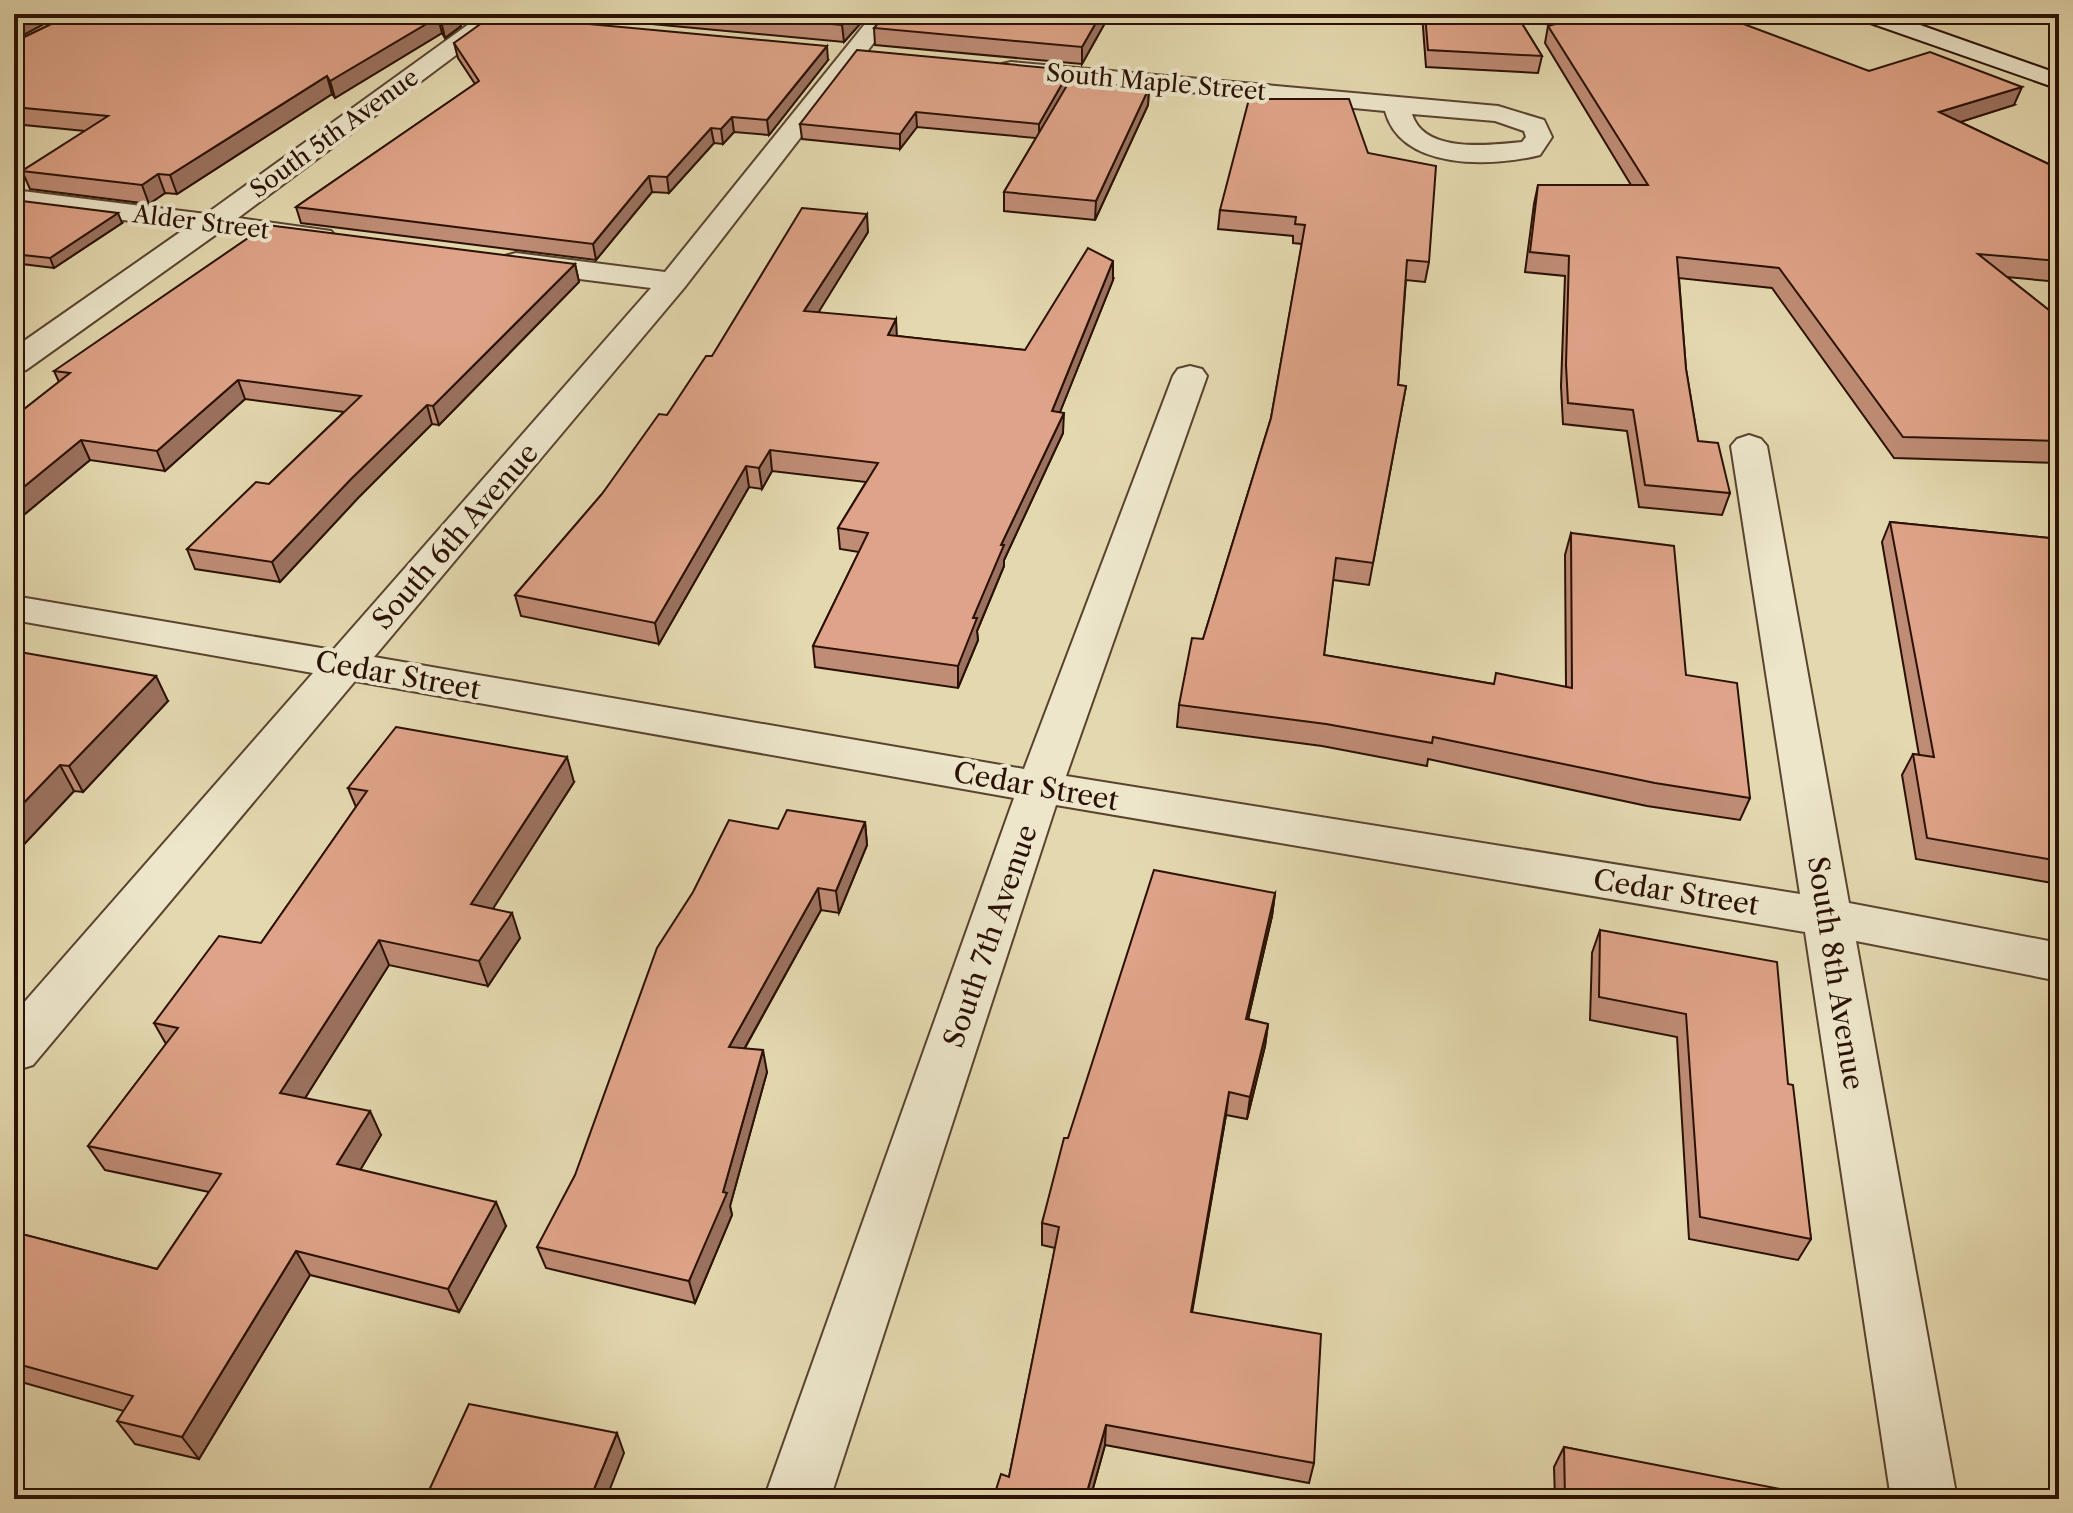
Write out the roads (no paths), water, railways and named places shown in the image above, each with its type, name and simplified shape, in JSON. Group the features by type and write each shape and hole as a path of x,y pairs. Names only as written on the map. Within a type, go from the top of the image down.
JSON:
{"street":[{"path":"439,14 494,16 568,26"},
{"name":"South 6th Avenue","path":"14,1050 673,282 850,54 885,14"},
{"path":"1867,14 2059,82"},
{"name":"South 5th Avenue","path":"14,363 211,224 494,16"},
{"name":"South Maple Street","path":"990,67 1396,104"},
{"name":"Alder Street","path":"14,198 347,241"},
{"path":"485,258 673,282"},
{"name":"South 7th Avenue","path":"797,1499 1040,787 1190,376"},
{"name":"South 8th Avenue","path":"1749,446 1924,1499"},
{"name":"Cedar Street","path":"14,608 1040,787 1826,917 2059,962"}]}
